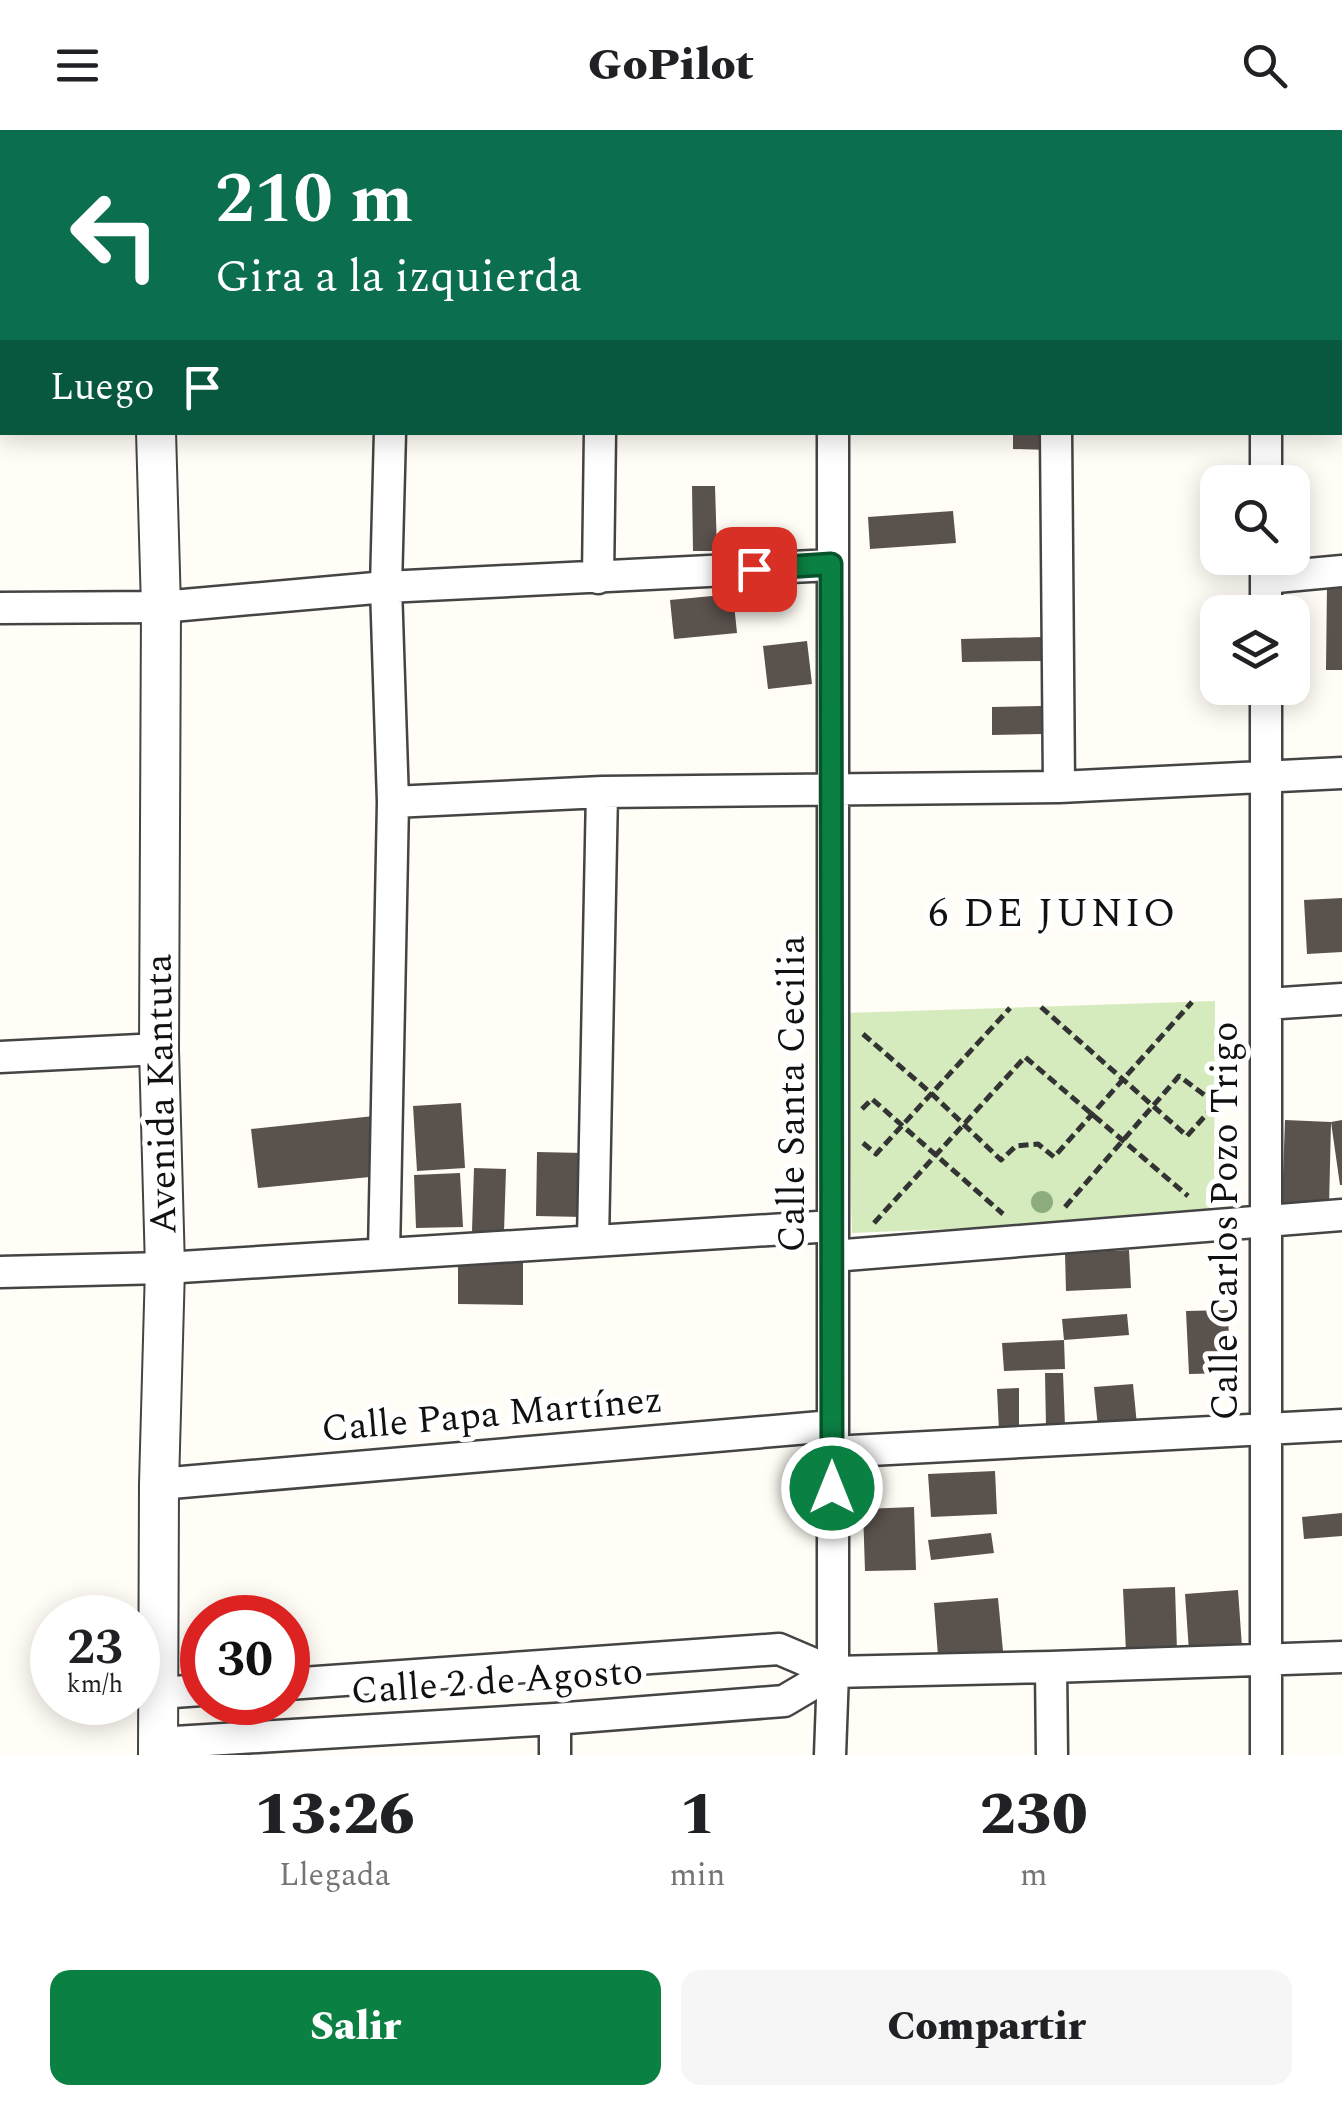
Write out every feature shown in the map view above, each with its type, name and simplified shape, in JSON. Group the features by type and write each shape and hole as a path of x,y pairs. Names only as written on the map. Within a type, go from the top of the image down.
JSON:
{"street":[{"name":"Avenida Kantuta","path":"156,435 161,607 159,1049 165,1268 159,1595"},
{"path":"384,1254 393,802 386,587 390,435"},
{"path":"598,578 600,435"},
{"name":"Calle Santa Cecilia","path":"830,1755 833,435"},
{"path":"1056,435 1060,786"},
{"path":"1266,435 1266,465"},
{"path":"0,608 161,607 386,587 831,564"},
{"path":"1310,570 1342,572"},
{"name":"Calle Carlos Pozo Trigo","path":"1266,705 1266,1755"},
{"path":"393,802 602,792 1060,786 1342,773"},
{"path":"593,1240 602,792"},
{"path":"1266,1004 1342,999"},
{"path":"0,1057 159,1049"},
{"path":"0,1272 165,1268 593,1240 833,1242 1342,1214"},
{"name":"Calle Papa Martínez","path":"158,1484 832,1439 1342,1425"},
{"name":"Calle 2 de Agosto","path":"310,1682 779,1649 833,1672 1342,1657"},
{"path":"1051,1668 1052,1755"},
{"name":"Calle 2 de Agosto","path":"158,1749 383,1742 554,1720 784,1701 833,1672"},
{"path":"554,1720 554,1755"}],"path":[{"path":"860,1031 1001,1160 1016,1146 1038,1144 1054,1157 1192,1002"},
{"path":"1041,1007 1124,1079 1154,1106 1188,1136 1214,1104 1179,1076 1154,1106 1124,1141 1062,1210"},
{"path":"863,1143 876,1154 1010,1008"},
{"path":"866,1232 1024,1056 1199,1205"},
{"path":"860,1110 872,1098 1003,1214"}],"green space":[{"path":"1215,1001 1214,1218 852,1233 846,1013"}],"building":[{"path":"1013,435 1052,435 1052,450 1013,449"},
{"path":"692,486 715,486 717,551 693,551"},
{"path":"953,511 956,543 870,549 868,517"},
{"path":"1327,585 1342,585 1342,670 1326,670"},
{"path":"733,594 737,633 674,639 670,600"},
{"path":"1042,637 1043,661 962,662 961,639"},
{"path":"807,641 812,684 768,689 763,646"},
{"path":"1041,706 1042,734 992,735 992,707"},
{"path":"1342,898 1342,952 1307,954 1304,900"},
{"path":"461,1103 465,1168 417,1171 413,1106"},
{"path":"374,1116 380,1176 258,1188 251,1129"},
{"path":"1285,1120 1331,1122 1329,1207 1282,1205"},
{"path":"1342,1120 1342,1185 1340,1185 1331,1122"},
{"path":"537,1152 584,1153 583,1217 536,1216"},
{"path":"474,1168 506,1169 504,1232 472,1231"},
{"path":"460,1173 463,1227 416,1228 414,1175"},
{"path":"1129,1250 1131,1288 1066,1291 1065,1253"},
{"path":"458,1260 523,1261 523,1305 458,1304"},
{"path":"1228,1310 1230,1373 1189,1374 1186,1311"},
{"path":"1127,1314 1129,1335 1064,1340 1062,1319"},
{"path":"1064,1340 1065,1369 1004,1371 1002,1343"},
{"path":"1045,1373 1063,1373 1065,1426 1046,1427"},
{"path":"1133,1384 1137,1425 1098,1428 1094,1387"},
{"path":"1019,1388 1019,1430 999,1431 997,1389"},
{"path":"995,1471 997,1514 931,1517 928,1474"},
{"path":"914,1507 916,1570 865,1571 863,1509"},
{"path":"1342,1513 1342,1536 1304,1539 1302,1517"},
{"path":"991,1533 994,1553 931,1560 928,1540"},
{"path":"1175,1587 1177,1651 1126,1652 1123,1589"},
{"path":"1238,1590 1242,1647 1189,1651 1185,1594"},
{"path":"998,1598 1003,1651 938,1656 934,1603"}],"district":[{"name":"6 DE JUNIO","path":"1053,914"}],"route":[{"path":"754,569 831,564 832,1488"}]}
